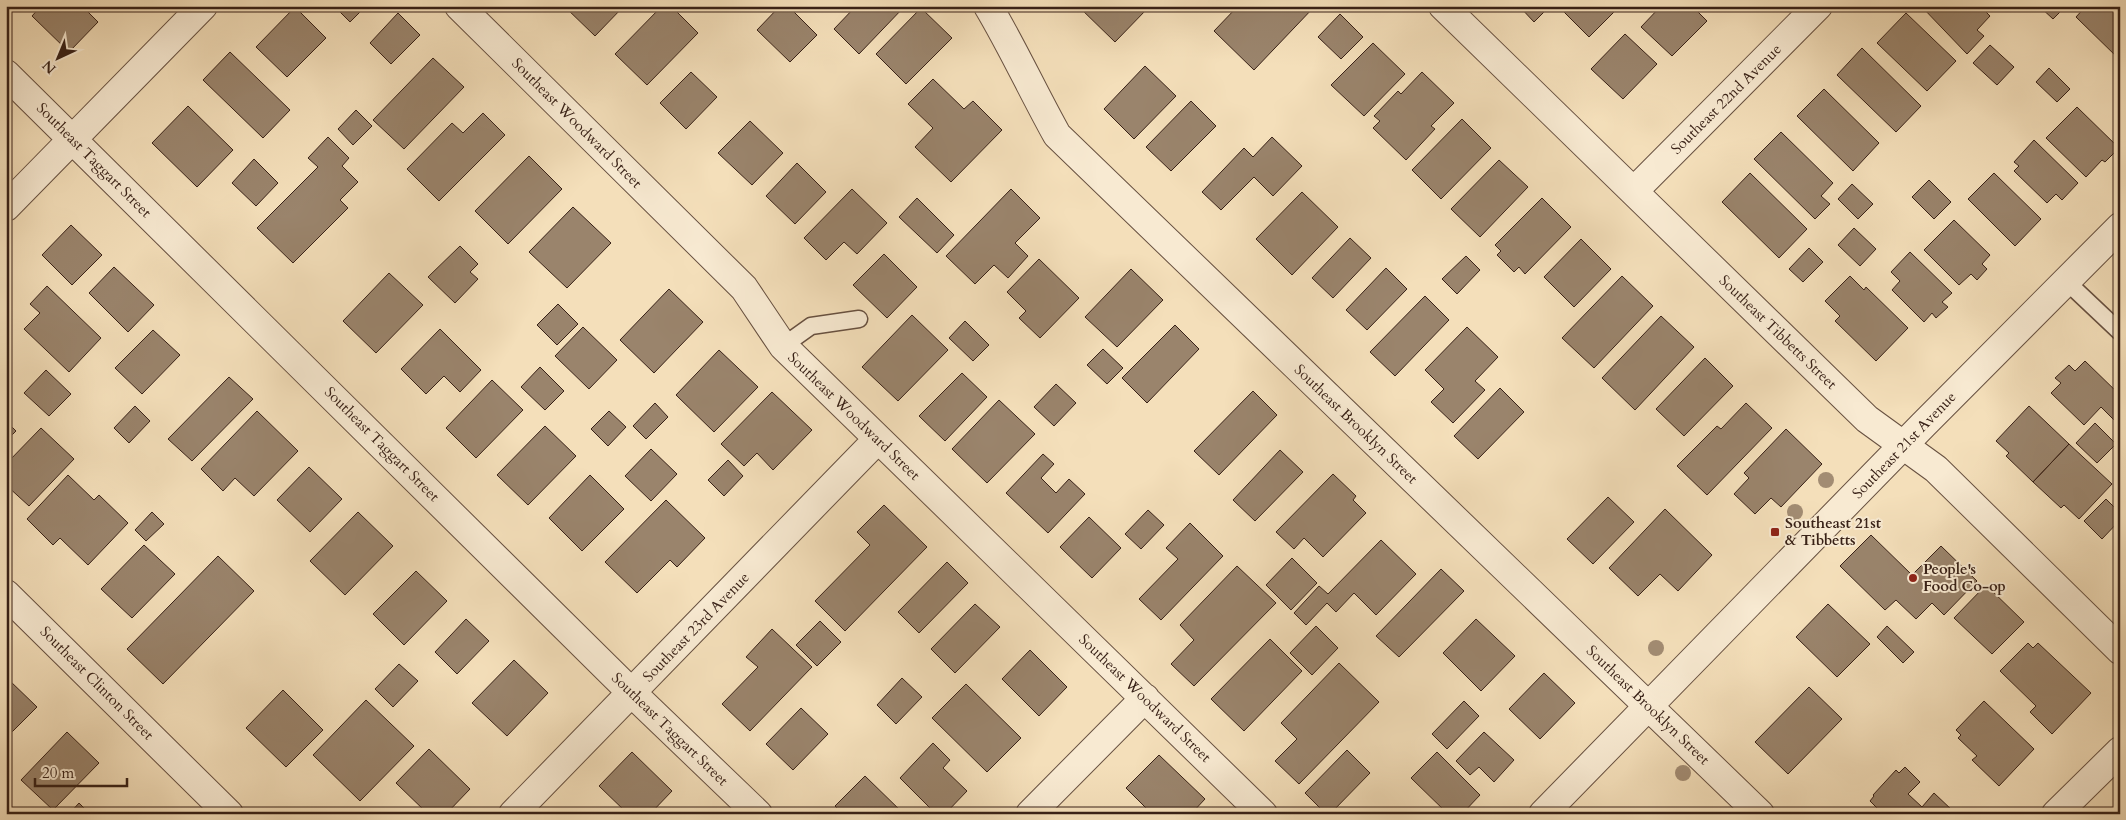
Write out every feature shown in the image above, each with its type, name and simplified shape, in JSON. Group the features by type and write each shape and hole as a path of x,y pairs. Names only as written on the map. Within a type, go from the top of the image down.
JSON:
{"street":[{"path":"6,207 74,140 203,6"},
{"name":"Southeast Woodward Street","path":"459,6 744,288 783,346 1263,814"},
{"name":"Southeast Brooklyn Street","path":"988,6 1023,66 1038,101 1057,135 1760,814"},
{"name":"Southeast Tibbetts Street","path":"1444,6 1867,419 1936,469 2120,650"},
{"name":"Southeast 22nd Avenue","path":"1634,191 1818,6"},
{"name":"Southeast Taggart Street","path":"6,74 758,814"},
{"name":"Southeast 21st Avenue","path":"1543,814 2120,227"},
{"name":"Southeast 23rd Avenue","path":"513,814 878,439"},
{"name":"Southeast Clinton Street","path":"6,594 229,814"},
{"path":"1030,814 1145,698"},
{"path":"2056,814 2120,751"}],"lane":[{"path":"2066,281 2120,332"},
{"path":"783,346 811,326 859,319"}],"building":[{"path":"41,6 82,6 98,22 69,52 32,16"},
{"path":"334,6 366,6 350,22"},
{"path":"564,6 624,6 595,36"},
{"path":"662,6 671,6 698,33 647,85 615,54"},
{"path":"780,6 788,6 817,35 790,62 757,30"},
{"path":"856,6 905,6 859,54 834,29"},
{"path":"1078,6 1142,6 1146,10 1115,42"},
{"path":"1238,6 1315,6 1254,70 1214,31"},
{"path":"1519,6 1550,6 1534,22"},
{"path":"1558,6 1619,6 1619,7 1589,37"},
{"path":"1661,6 1692,6 1707,21 1672,56 1641,27"},
{"path":"1921,6 1980,6 1990,16 1977,30 1984,36 1967,54"},
{"path":"2039,6 2066,6 2053,19"},
{"path":"2086,6 2120,6 2120,60 2076,17"},
{"path":"295,7 326,38 287,77 256,47"},
{"path":"921,8 952,38 906,84 876,54"},
{"path":"398,13 420,35 391,64 370,43"},
{"path":"1906,13 1956,61 1927,91 1877,43"},
{"path":"1340,14 1363,37 1341,59 1318,37"},
{"path":"1625,34 1657,64 1623,99 1591,69"},
{"path":"1373,43 1405,74 1364,116 1331,85"},
{"path":"1990,45 2014,67 1997,85 1973,63"},
{"path":"1862,48 1921,106 1896,132 1837,75"},
{"path":"230,52 290,110 263,138 203,80"},
{"path":"433,58 464,87 404,149 373,120"},
{"path":"1145,66 1176,96 1134,139 1104,109"},
{"path":"2049,68 2070,89 2057,102 2036,82"},
{"path":"691,72 717,97 686,129 660,103"},
{"path":"1422,72 1454,103 1431,126 1435,129 1406,160 1373,128 1380,121 1374,116 1398,91 1401,94"},
{"path":"933,79 964,109 973,101 1002,130 951,182 915,147 933,128 908,104"},
{"path":"1824,89 1879,143 1853,171 1797,116"},
{"path":"1191,101 1216,126 1171,171 1146,147"},
{"path":"188,106 233,150 197,187 152,143"},
{"path":"2077,107 2119,148 2105,162 2102,160 2086,177 2046,138"},
{"path":"356,110 372,126 353,145 338,129"},
{"path":"483,113 505,135 439,201 407,169 452,123 463,133"},
{"path":"1462,119 1491,148 1441,199 1412,170"},
{"path":"750,121 783,153 752,185 718,153"},
{"path":"1781,132 1833,183 1821,196 1830,204 1815,219 1754,159"},
{"path":"328,137 349,158 342,166 358,182 340,200 348,208 293,263 257,228 318,167 308,158"},
{"path":"1272,137 1302,166 1273,196 1254,177 1221,210 1202,192 1244,148 1253,157"},
{"path":"2034,140 2078,183 2062,200 2056,194 2047,203 2014,171 2019,166 2014,162"},
{"path":"529,156 562,189 508,244 475,211"},
{"path":"254,159 278,183 256,206 232,183"},
{"path":"1499,160 1528,187 1480,237 1451,209"},
{"path":"797,163 826,192 795,224 766,196"},
{"path":"1750,173 1807,229 1779,258 1722,202"},
{"path":"1994,173 2041,219 2015,246 1968,199"},
{"path":"1929,180 1951,202 1934,219 1912,197"},
{"path":"1852,184 1873,204 1858,219 1838,199"},
{"path":"852,189 887,223 857,254 844,242 826,260 804,238"},
{"path":"1011,189 1040,218 1015,243 1028,256 1008,278 994,265 975,284 946,256"},
{"path":"1302,192 1338,227 1292,275 1256,239"},
{"path":"917,198 954,235 937,253 899,217"},
{"path":"1542,198 1571,227 1525,274 1519,267 1514,272 1497,255 1501,251 1495,245"},
{"path":"573,207 611,243 567,288 529,252"},
{"path":"1954,220 1990,255 1982,264 1987,269 1977,280 1971,274 1959,285 1924,250"},
{"path":"71,225 102,255 72,285 42,255"},
{"path":"1854,228 1876,249 1860,266 1838,245"},
{"path":"1350,238 1371,258 1333,298 1312,278"},
{"path":"1581,239 1611,269 1574,307 1544,277"},
{"path":"460,246 478,264 470,272 478,279 455,303 428,277"},
{"path":"1809,248 1823,262 1803,282 1789,269"},
{"path":"1910,252 1952,293 1942,302 1948,307 1936,318 1932,313 1924,322 1892,290 1900,281 1891,272"},
{"path":"884,254 917,287 887,318 853,285"},
{"path":"1466,256 1480,270 1457,294 1442,279"},
{"path":"1039,259 1079,298 1040,338 1019,318 1026,311 1007,292"},
{"path":"114,267 154,305 128,332 89,293"},
{"path":"1386,268 1407,289 1367,330 1346,310"},
{"path":"1131,269 1163,300 1117,347 1085,317"},
{"path":"389,273 423,305 376,353 343,321"},
{"path":"1622,276 1653,306 1594,368 1562,338"},
{"path":"1850,276 1864,290 1866,287 1908,328 1876,361 1835,321 1840,316 1825,301"},
{"path":"47,286 101,338 69,372 24,329 40,313 30,304"},
{"path":"669,289 703,322 654,373 620,340"},
{"path":"1425,296 1449,320 1395,376 1370,352"},
{"path":"558,304 578,324 557,345 537,325"},
{"path":"912,315 948,350 898,401 862,367"},
{"path":"1661,316 1694,347 1635,410 1602,378"},
{"path":"965,321 989,345 973,361 949,338"},
{"path":"1175,325 1199,349 1147,403 1122,378"},
{"path":"583,327 617,360 589,389 555,356"},
{"path":"1467,327 1498,357 1475,381 1485,390 1453,423 1431,402 1444,389 1425,370"},
{"path":"440,329 481,370 460,392 444,376 426,394 401,369"},
{"path":"153,330 180,355 142,394 115,368"},
{"path":"1103,349 1123,368 1107,384 1087,365"},
{"path":"719,350 758,387 714,432 676,395"},
{"path":"1705,358 1733,386 1684,436 1656,409"},
{"path":"2085,361 2120,395 2120,417 2116,422 2101,407 2084,425 2051,393 2061,383 2055,378 2069,365 2075,371"},
{"path":"540,367 564,391 545,410 521,387"},
{"path":"46,370 71,394 49,416 24,393"},
{"path":"962,373 987,397 945,441 919,416"},
{"path":"229,377 253,399 192,461 168,439"},
{"path":"492,380 523,410 476,458 446,428"},
{"path":"1056,384 1076,403 1054,426 1034,407"},
{"path":"1500,388 1524,412 1478,459 1454,436"},
{"path":"1253,391 1277,415 1219,475 1194,451"},
{"path":"772,392 812,430 773,470 757,453 744,466 721,444"},
{"path":"999,400 1035,434 987,483 952,449"},
{"path":"655,403 668,417 646,439 633,426"},
{"path":"1746,403 1772,428 1707,495 1677,466 1717,426 1721,429"},
{"path":"135,406 150,421 129,443 114,428"},
{"path":"2029,406 2069,444 2033,482 2006,456 2009,453 1996,441"},
{"path":"257,411 298,451 254,496 235,478 223,491 201,469"},
{"path":"609,411 626,427 608,446 591,429"},
{"path":"6,421 16,431 6,441"},
{"path":"2095,423 2116,444 2097,463 2076,443"},
{"path":"545,426 576,456 528,505 497,475"},
{"path":"41,428 74,459 29,506 6,485 6,464"},
{"path":"1786,429 1822,464 1781,507 1771,498 1755,514 1734,494 1749,478 1744,473"},
{"path":"2069,444 2112,484 2079,519 2064,505 2061,508 2033,482"},
{"path":"651,449 677,474 651,501 625,476"},
{"path":"1280,450 1303,472 1255,521 1233,500"},
{"path":"1043,454 1054,464 1041,478 1056,493 1069,479 1085,494 1048,533 1006,493"},
{"path":"728,460 743,476 724,496 708,480"},
{"path":"309,467 342,499 310,532 277,500"},
{"path":"1333,474 1356,496 1353,500 1366,513 1323,557 1304,538 1294,549 1276,532"},
{"path":"68,475 94,500 99,495 128,523 88,565 60,538 53,545 27,519"},
{"path":"590,475 624,509 582,551 549,518"},
{"path":"1608,497 1634,522 1593,564 1567,539"},
{"path":"2106,499 2120,513 2120,520 2102,539 2084,521"},
{"path":"666,500 705,538 677,567 670,560 637,593 605,562"},
{"path":"884,505 927,547 845,631 815,601 870,545 857,532"},
{"path":"1665,509 1712,555 1678,591 1660,574 1638,596 1609,568"},
{"path":"1148,510 1164,525 1141,549 1125,534"},
{"path":"152,512 164,524 146,541 135,530"},
{"path":"358,512 393,546 345,595 310,561"},
{"path":"1089,517 1121,548 1092,578 1060,547"},
{"path":"1190,523 1223,556 1161,620 1139,599 1178,559 1166,548"},
{"name":"People's Food Co-op","path":"1871,535 1912,575 1941,546 1977,581 1944,615 1932,603 1916,619 1896,600 1885,610 1840,566"},
{"path":"1381,540 1416,574 1376,615 1354,593 1336,612 1327,603 1306,625 1294,613 1319,586 1328,594"},
{"path":"144,545 175,574 132,618 101,589"},
{"path":"218,556 254,591 163,684 127,649"},
{"path":"1292,558 1317,583 1291,610 1266,585"},
{"path":"947,562 968,583 919,633 898,612"},
{"path":"1237,566 1276,603 1194,686 1171,664 1194,640 1180,625"},
{"path":"1441,569 1464,591 1399,657 1376,636"},
{"path":"416,571 447,601 404,645 373,614"},
{"path":"1986,585 2024,622 1992,654 1954,618"},
{"path":"975,604 1000,627 955,673 931,649"},
{"path":"1828,604 1870,644 1837,677 1796,637"},
{"path":"466,619 489,641 457,674 435,652"},
{"path":"1476,619 1515,656 1481,691 1443,653"},
{"path":"820,621 841,642 817,666 796,645"},
{"path":"1316,626 1338,648 1312,675 1290,653"},
{"path":"1887,626 1914,652 1903,663 1877,637"},
{"path":"772,629 812,667 750,731 722,704 758,667 746,657"},
{"path":"1270,639 1302,671 1244,731 1211,699"},
{"path":"2028,643 2033,648 2038,643 2091,693 2052,734 2030,712 2036,706 2000,671"},
{"path":"1030,650 1067,687 1039,716 1002,679"},
{"path":"514,660 548,693 507,736 472,703"},
{"path":"1339,663 1379,702 1299,784 1275,761 1297,739 1281,723"},
{"path":"399,664 418,681 393,707 375,689"},
{"path":"1544,673 1575,703 1540,739 1509,709"},
{"path":"902,678 922,697 896,724 877,705"},
{"path":"8,679 37,707 6,738 6,682"},
{"path":"966,684 1021,738 987,772 932,718"},
{"path":"1809,687 1842,719 1788,774 1755,742"},
{"path":"283,690 323,730 286,767 246,728"},
{"path":"366,700 414,746 360,801 313,755"},
{"path":"1464,701 1479,716 1447,749 1432,734"},
{"path":"1984,701 2034,749 1999,786 1972,760 1977,756 1958,738 1961,735 1956,730"},
{"path":"801,708 828,734 793,770 766,744"},
{"path":"67,732 99,763 53,810 21,780"},
{"path":"1484,732 1514,760 1494,782 1479,767 1470,775 1456,761"},
{"path":"933,743 950,760 943,768 967,791 945,814 936,814 900,778"},
{"path":"429,749 470,789 446,814 428,814 396,783"},
{"path":"1347,750 1370,773 1330,814 1326,814 1305,793"},
{"path":"632,752 672,791 650,814 628,814 599,786"},
{"path":"1437,752 1480,795 1462,814 1448,814 1411,778"},
{"path":"1159,755 1205,799 1191,814 1152,814 1126,788"},
{"path":"1905,767 1920,782 1908,794 1922,807 1934,793 1953,811 1951,814 1883,814 1870,801 1873,795 1896,770 1899,773"},
{"path":"865,776 904,814 843,814 835,806"},
{"path":"79,803 90,814 69,814"}],"place":[{"name":"Southeast 21st & Tibbetts","path":"1775,532"},
{"name":"People's Food Co-op","path":"1913,578"}]}
